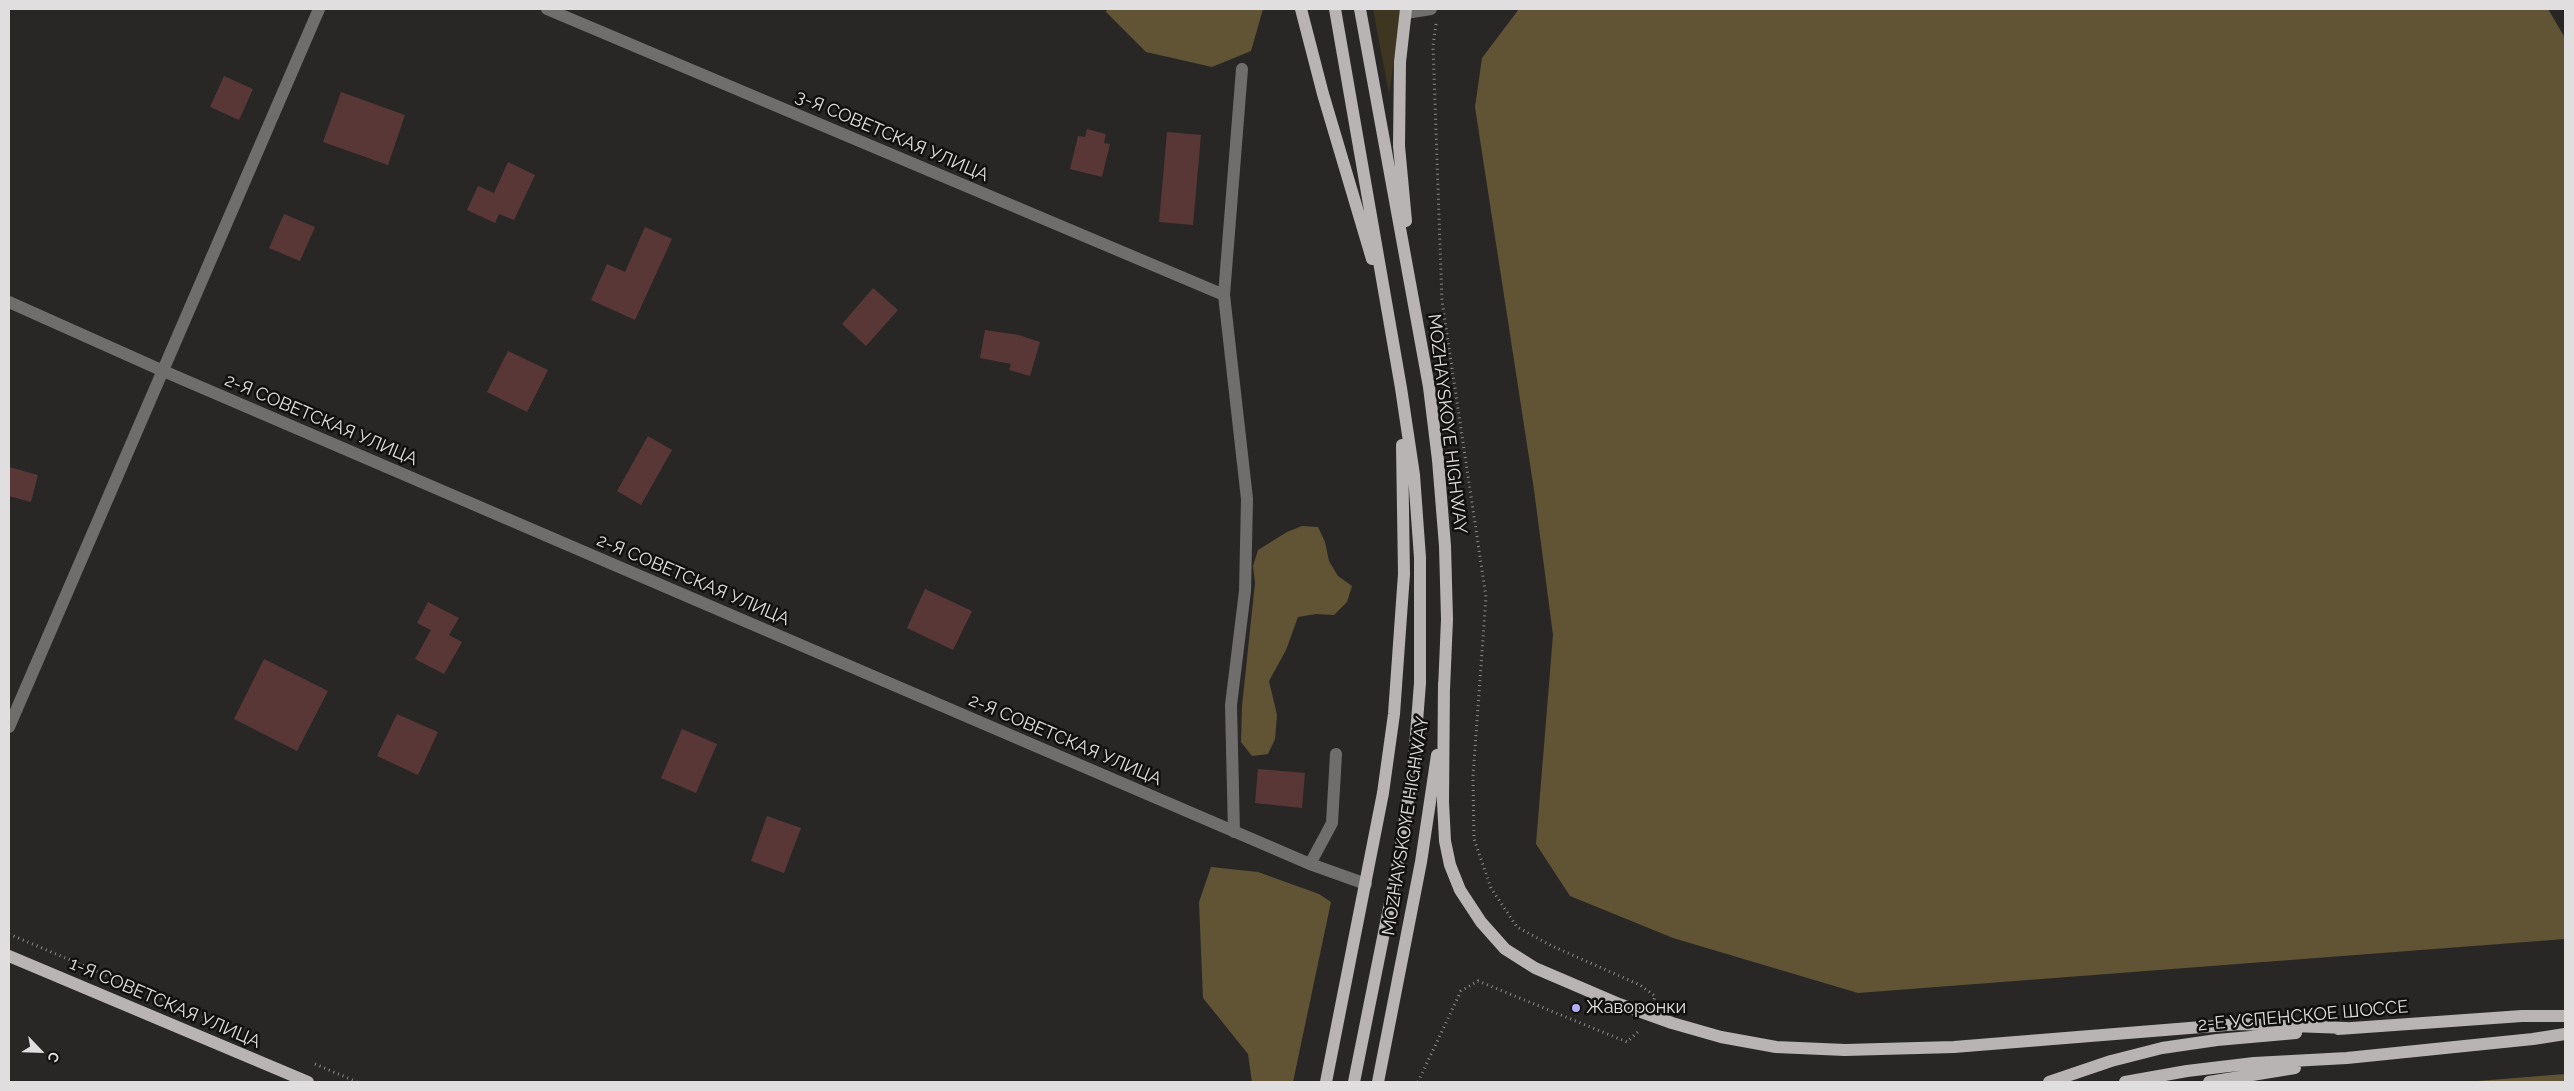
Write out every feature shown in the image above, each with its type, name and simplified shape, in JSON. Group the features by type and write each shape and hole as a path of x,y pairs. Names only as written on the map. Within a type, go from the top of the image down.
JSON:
{"main road":[{"path":"1301,9 1321,87 1387,310"},
{"name":"MOZHAYSKOYE HIGHWAY","path":"1335,9 1401,388 1414,475 1420,558 1418,702 1414,760 1399,858 1354,1082"},
{"name":"MOZHAYSKOYE HIGHWAY","path":"1360,9 1432,415 1445,546 1447,619 1444,684 1421,862 1378,1082"},
{"path":"1406,11 1400,62 1399,146 1415,311"},
{"path":"1326,1082 1384,793 1402,635 1404,565 1401,388"},
{"path":"1444,684 1443,802 1445,841 1450,865 1460,890 1481,922 1505,949 1535,968 1619,1004 1721,1038 1776,1047 1845,1050 1954,1047 2239,1024 2346,1028"},
{"name":"1-Я СОВЕТСКАЯ УЛИЦА","path":"9,956 308,1082"},
{"name":"2-Е УСПЕНСКОЕ ШОССЕ","path":"2049,1082 2111,1060 2162,1048 2217,1040 2346,1028 2522,1016 2565,1016"},
{"path":"2125,1082 2188,1071 2254,1063 2347,1058 2565,1034"},
{"path":"2209,1082 2347,1058"}],"street":[{"path":"9,727 161,370 319,9"},
{"name":"3-Я СОВЕТСКАЯ УЛИЦА","path":"547,9 1224,295"},
{"path":"1406,11 1434,13"},
{"path":"1234,832 1231,704 1245,591 1247,499 1224,295 1242,69"},
{"name":"2-Я СОВЕТСКАЯ УЛИЦА","path":"9,302 161,370 1234,832 1310,864 1366,884"},
{"path":"1310,864 1332,823 1336,754"}],"path":[{"path":"1434,13 1433,46 1442,301 1486,597 1474,776 1474,839 1490,888 1516,927 1552,946 1640,985 1655,996 1654,1000"},
{"path":"9,934 220,1024"},
{"path":"1418,1082 1461,991 1478,981 1627,1042 1645,1024"},
{"path":"311,1063 357,1082"}],"shaded area":[{"path":"1107,9 1263,9 1251,51 1212,67 1146,52 1106,12"},
{"path":"1373,9 1402,9 1389,94"},
{"path":"1519,9 2548,9 2565,38 2565,939 1858,993 1673,938 1570,896 1536,844 1553,635 1534,490 1475,107 1482,58"},
{"path":"1302,526 1318,527 1325,542 1329,561 1338,576 1352,586 1347,602 1334,615 1316,614 1298,617 1286,650 1269,681 1277,715 1275,739 1268,754 1252,756 1241,742 1242,706 1255,583 1253,566 1258,550 1287,532"},
{"path":"1211,867 1258,872 1319,894 1331,902 1293,1082 1252,1082 1248,1054 1203,998 1199,902"},
{"path":"2565,1074 2565,1082 2465,1082"}],"building":[{"path":"224,76 253,89 239,120 210,107"},
{"path":"341,92 405,115 388,165 323,142"},
{"path":"1087,129 1106,134 1104,143 1110,144 1102,177 1070,169 1078,136 1085,137"},
{"path":"1167,132 1201,135 1193,225 1159,222"},
{"path":"508,162 535,175 514,220 499,214 495,223 467,210 478,186 494,193"},
{"path":"284,214 315,227 300,261 269,248"},
{"path":"645,227 672,239 635,320 591,300 607,264 625,272"},
{"path":"873,288 898,310 866,346 842,324"},
{"path":"985,330 1019,335 1040,342 1030,376 1009,370 1011,364 980,358"},
{"path":"508,351 548,370 527,412 487,392"},
{"path":"648,436 672,450 641,505 617,491"},
{"path":"9,467 38,475 31,502 9,496"},
{"path":"925,589 972,611 953,650 907,628"},
{"path":"428,602 459,618 449,635 462,642 444,674 415,659 431,630 417,623"},
{"path":"264,659 328,691 297,751 234,719"},
{"path":"397,714 438,732 418,775 377,756"},
{"path":"682,729 717,744 696,793 661,778"},
{"path":"1258,769 1305,773 1302,808 1255,803"},
{"path":"767,816 801,828 784,873 751,861"}],"place":[{"name":"Жаворонки","path":"1576,1008"}]}
